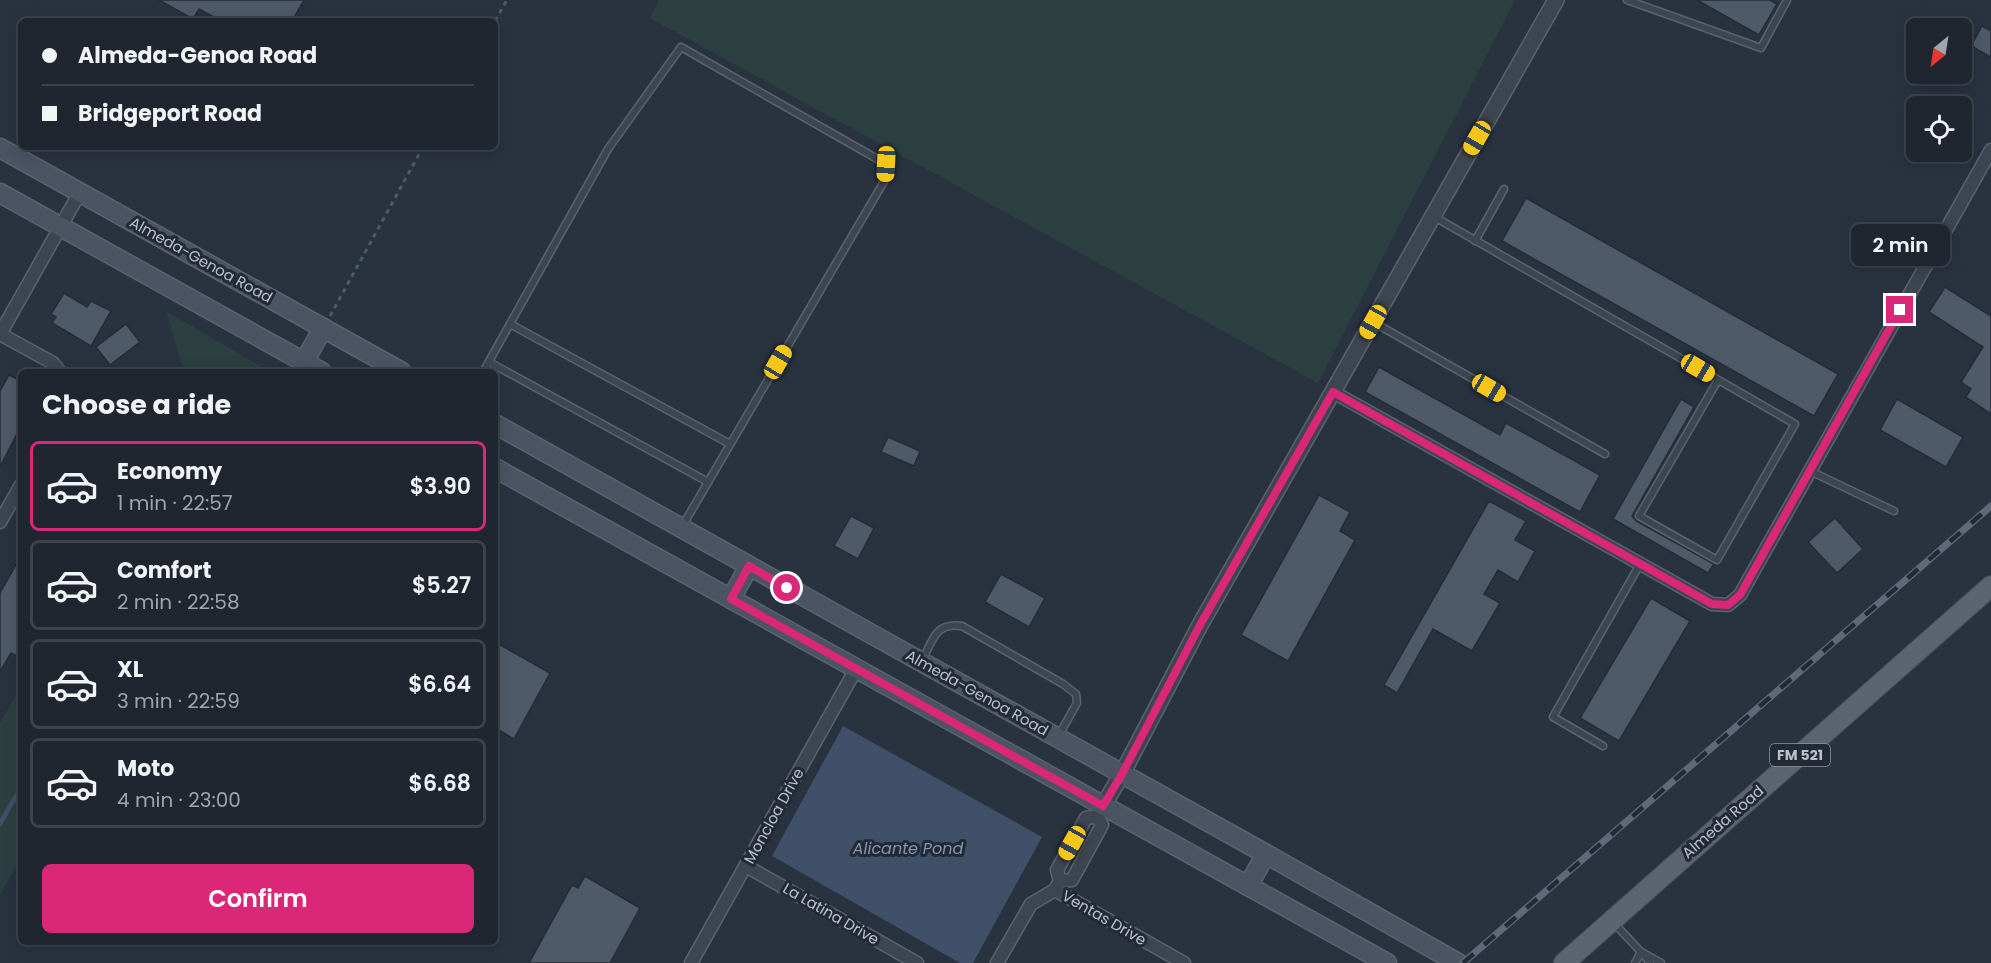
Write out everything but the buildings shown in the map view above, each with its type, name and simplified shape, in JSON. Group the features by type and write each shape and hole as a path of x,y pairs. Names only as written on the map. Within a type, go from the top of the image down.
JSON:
{"main road":[{"name":"Almeda-Genoa Road","path":"0,148 397,369"},
{"path":"0,193 317,369"},
{"path":"304,362 323,328"},
{"name":"Almeda-Genoa Road","path":"498,426 1458,963"},
{"path":"498,470 856,669 1100,811 1248,886 1388,963"},
{"path":"731,599 749,566"},
{"name":"Almeda Road","path":"1564,963 1991,586"},
{"path":"1248,886 1266,854"}],"street":[{"path":"1058,886 1056,870 1086,818 1100,811 1122,774 1200,625 1556,0"},
{"path":"1333,392 1712,604 1728,605 1740,595 1991,150"},
{"path":"58,369 53,363 0,334 79,194"},
{"path":"0,522 18,490"},
{"name":"Moncloa Drive","path":"691,963 856,669"},
{"path":"997,963 1031,904 1058,886 1072,880 1102,825 1100,811"},
{"name":"La Latina Drive","path":"746,866 917,963"},
{"name":"Ventas Drive","path":"1058,886 1184,963"}],"lane":[{"path":"1627,0 1761,48 1787,0"},
{"path":"485,369 608,149 681,47 886,164 886,178 681,528"},
{"path":"1475,241 1504,189"},
{"path":"1432,216 1795,424 1717,560 1639,516 1718,380"},
{"path":"1373,322 1605,454"},
{"path":"510,324 730,444"},
{"path":"489,362 708,482"},
{"path":"1810,471 1894,512"},
{"path":"1603,746 1553,717 1640,564"},
{"path":"921,662 936,633 952,624 962,626 1063,684 1076,694 1077,703 1057,738"},
{"path":"1072,843 1088,851"},
{"path":"1611,921 1650,963"},
{"path":"1635,963 1641,952"},
{"path":"1641,952 1661,963"}],"path":[{"path":"497,18 507,0"},
{"path":"323,328 421,150"}],"green space":[{"path":"659,0 1515,0 1318,383 650,18"},
{"path":"166,311 265,369 183,369"},
{"path":"18,691 18,863 0,895 0,723"}],"water":[{"name":"Alicante Pond","path":"843,726 1042,837 973,963 960,963 772,856"}],"waterway":[{"path":"0,824 18,792"}],"railway":[{"path":"1463,963 1991,506"}],"route":[{"path":"787,588 749,566 731,599 1103,806 1200,625 1333,392 1712,604 1728,605 1740,595 1900,310"}]}
